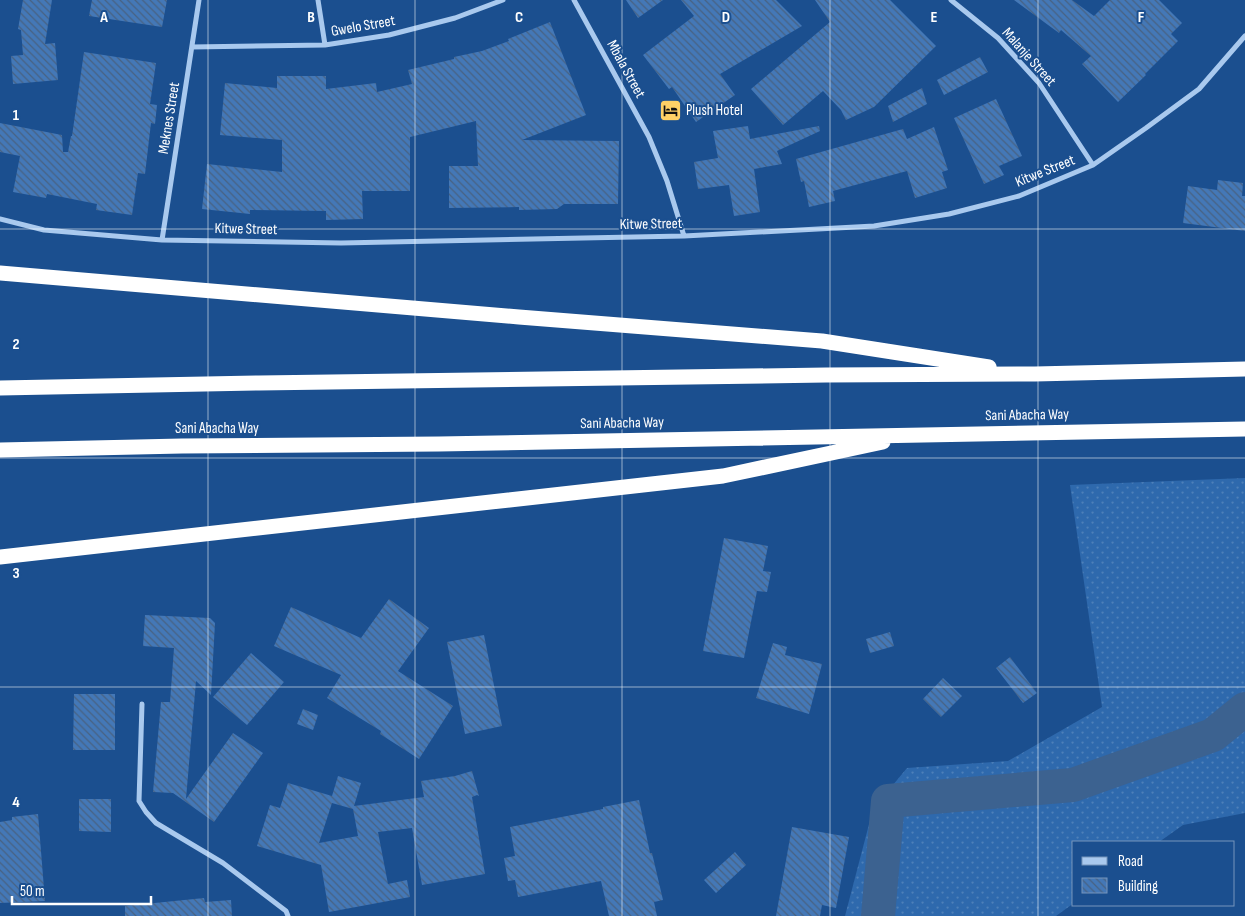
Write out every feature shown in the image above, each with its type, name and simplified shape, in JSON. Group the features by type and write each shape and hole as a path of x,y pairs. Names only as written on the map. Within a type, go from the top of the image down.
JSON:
{"highway":[{"path":"0,273 822,341 1035,374"},
{"path":"0,388 249,383 1035,374 1245,369"},
{"name":"Sani Abacha Way","path":"0,450 1245,429"},
{"path":"0,557 723,476 918,435"}],"street":[{"name":"Meknes Street","path":"162,240 199,0"},
{"path":"318,0 325,45"},
{"name":"Gwelo Street","path":"192,47 325,45 389,35 455,18 503,0"},
{"name":"Mbala Street","path":"574,0 649,137 667,180 684,236"},
{"name":"Malanje Street","path":"951,0 998,38 1040,84 1093,165"},
{"name":"Kitwe Street","path":"0,218 44,230 162,240 341,243 684,236 874,226 949,214 1019,196 1093,165 1199,89 1245,36"},
{"path":"142,704 139,801 146,812 156,823 223,863 286,911 288,916"}],"shaded area":[{"path":"1245,478 1245,813 1183,825 1160,841 1072,841 1072,904 1056,916 845,916 873,809 907,768 1008,761 1102,707 1070,485"}],"building":[{"path":"23,0 52,0 45,44 55,43 58,80 13,84 11,56 23,55 21,30 18,29"},
{"path":"92,0 167,0 162,27 89,16"},
{"path":"626,0 663,0 638,18"},
{"path":"681,0 776,0 802,26 720,74 735,95 696,122 672,87 669,89 643,55 694,16"},
{"path":"815,0 890,0 936,46 874,107 846,120 841,110 823,91 783,125 751,89 830,22"},
{"path":"1014,0 1072,0 1094,16 1110,0 1159,0 1182,23 1171,34 1178,41 1118,102 1082,64 1091,56 1061,30 1059,33"},
{"path":"550,22 586,115 522,140 619,141 618,204 564,204 557,209 519,210 519,207 449,208 449,166 478,166 476,121 410,137 410,191 362,191 363,219 326,220 326,211 250,210 250,214 202,209 207,164 282,172 282,140 220,135 225,83 277,88 277,76 326,76 326,89 376,83 377,92 412,84 408,70 482,51"},
{"path":"84,52 156,63 150,104 157,105 155,124 151,123 145,174 138,173 132,215 96,210 97,204 47,194 46,198 13,192 20,156 0,152 0,123 62,135 63,152 68,152"},
{"path":"980,57 988,72 944,95 937,80"},
{"path":"922,88 927,104 893,122 888,106"},
{"path":"996,99 1022,156 999,166 1004,175 984,184 954,118"},
{"path":"748,126 750,139 819,126 820,131 777,151 782,164 754,169 760,212 734,216 729,185 698,189 694,162 718,158 713,131"},
{"path":"934,127 948,170 942,172 947,188 915,198 907,171 833,191 835,201 809,207 804,181 801,182 796,159 903,129 907,139"},
{"path":"1218,180 1243,183 1242,196 1245,196 1245,231 1183,223 1188,186 1217,190"},
{"path":"724,538 768,546 763,571 771,572 767,592 757,591 744,658 703,651"},
{"path":"389,599 429,628 398,671 453,706 419,759 380,734 381,731 327,698 341,675 274,646 291,607 361,638"},
{"path":"145,615 210,618 215,623 211,695 196,681 186,799 233,733 263,753 214,822 173,793 153,792 161,702 170,702 174,648 143,646"},
{"path":"890,632 894,646 870,653 866,639"},
{"path":"484,635 502,726 465,734 447,642"},
{"path":"773,643 787,647 785,655 822,664 809,714 756,698"},
{"path":"251,653 284,682 247,725 213,697"},
{"path":"1010,657 1037,693 1023,703 996,668"},
{"path":"943,678 962,696 941,717 923,699"},
{"path":"74,694 115,694 115,750 73,750"},
{"path":"303,709 318,715 313,730 297,724"},
{"path":"472,771 479,796 472,797 485,874 422,885 412,828 378,832 388,884 407,880 410,897 329,912 321,865 257,846 270,805 280,808 288,783 332,796 338,776 361,783 354,806 424,797 421,781 455,776","holes":["332,803 353,809 358,836 319,843"]},
{"path":"79,799 111,799 111,832 79,831"},
{"path":"639,800 650,853 652,853 663,900 654,902 657,916 609,916 601,881 518,897 515,880 508,881 504,858 515,856 510,827"},
{"path":"38,814 45,901 0,903 0,822 12,820 12,817"},
{"path":"792,827 849,837 836,908 822,905 820,916 776,916"},
{"path":"735,852 746,865 716,893 704,880"},
{"path":"204,898 205,902 231,900 232,916 125,916 125,906"}],"waterway":[{"path":"878,916 888,801 1073,785 1213,735 1245,709"}],"place":[{"name":"Plush Hotel","path":"670,110"}]}
